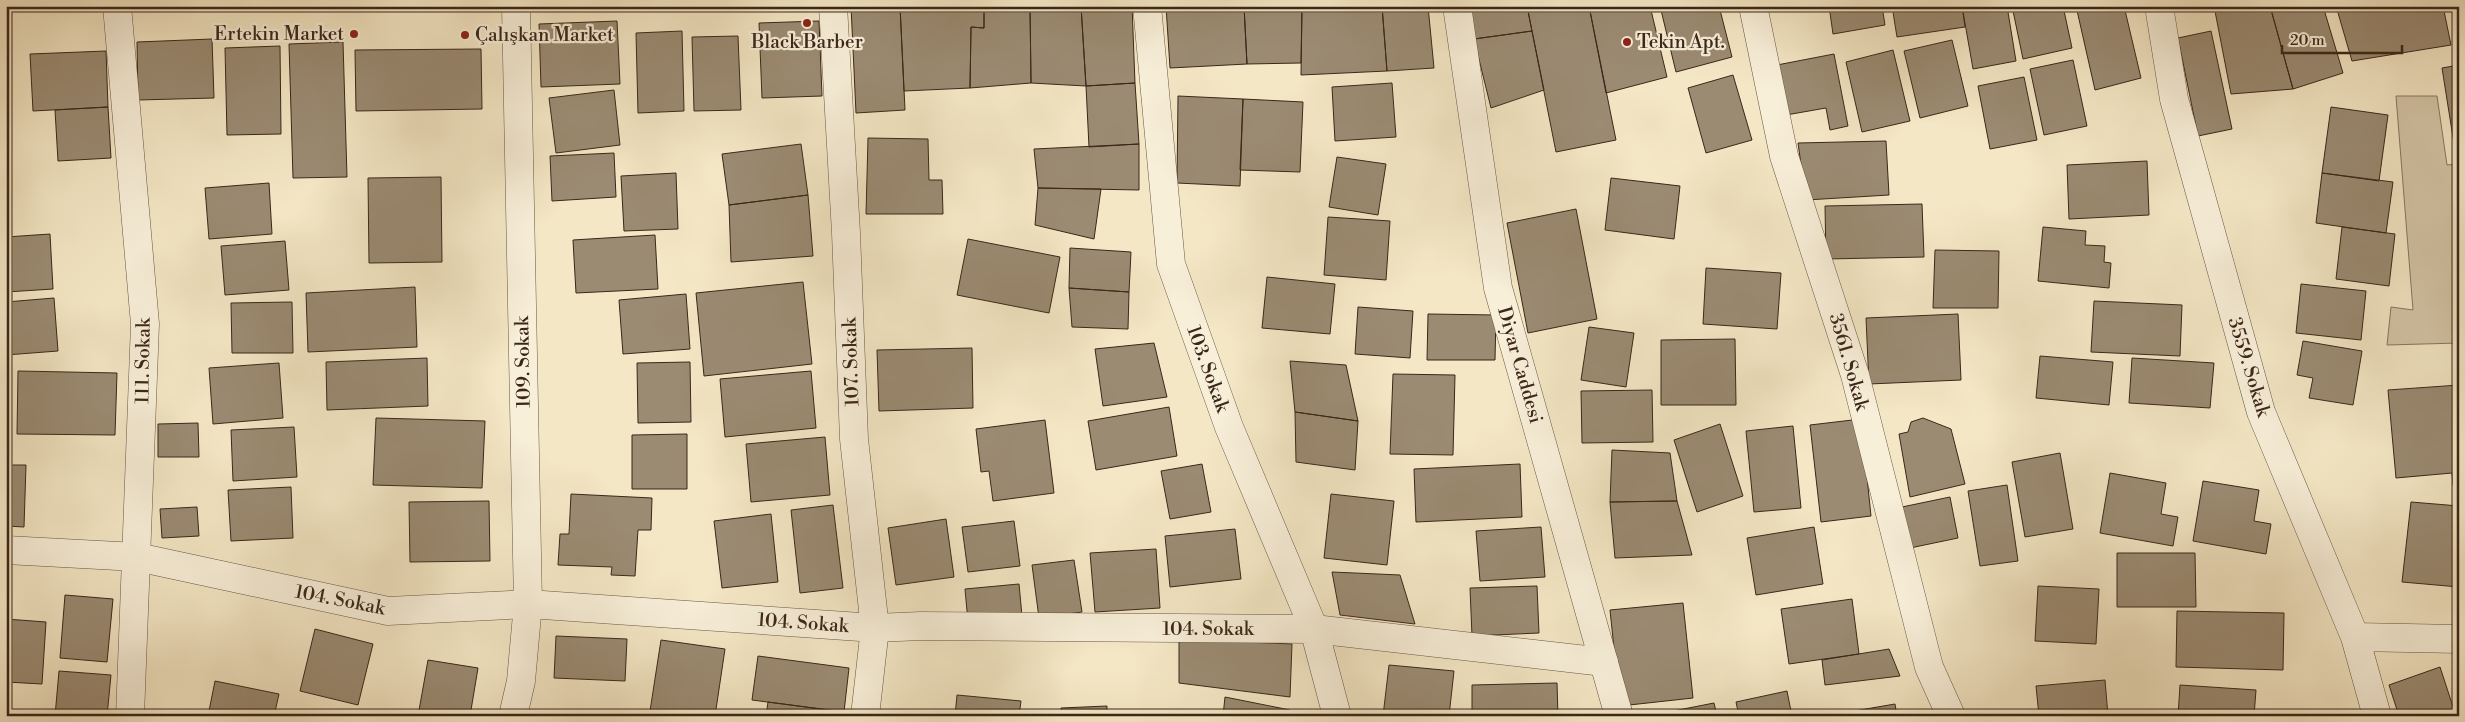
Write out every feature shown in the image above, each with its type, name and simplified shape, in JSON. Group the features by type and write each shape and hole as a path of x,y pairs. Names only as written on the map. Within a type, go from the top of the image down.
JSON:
{"street":[{"name":"111. Sokak","path":"117,6 145,324 130,716"},
{"name":"109. Sokak","path":"513,716 522,681 528,604 516,6"},
{"name":"107. Sokak","path":"833,6 847,243 854,439 874,628 864,716"},
{"name":"103. Sokak","path":"1147,6 1171,264 1229,427 1314,629 1337,716"},
{"name":"Diyar Caddesi","path":"1457,6 1498,288 1618,716"},
{"name":"3561. Sokak","path":"1753,6 1784,156 1855,375 1929,667 1951,716"},
{"name":"3559. Sokak","path":"2159,6 2174,99 2261,412 2355,637 2377,716"},
{"name":"104. Sokak","path":"6,550 137,557 388,611 528,604 874,628 1314,629 1604,662"},
{"path":"2355,637 2459,639"}],"shaded area":[{"path":"2396,96 2437,96 2447,165 2459,164 2459,343 2387,345 2391,307 2413,310"}],"building":[{"path":"851,6 900,6 905,110 856,113"},
{"path":"900,6 984,6 984,28 971,27 970,88 904,91"},
{"path":"984,6 1030,6 1031,83 970,88 971,27 984,28"},
{"path":"1030,6 1081,6 1086,86 1031,83"},
{"path":"1081,6 1132,6 1135,83 1086,86"},
{"path":"1166,6 1244,6 1247,64 1170,68"},
{"path":"1244,6 1302,6 1301,63 1247,64"},
{"path":"1302,6 1382,6 1387,71 1301,75"},
{"path":"1382,6 1428,6 1434,68 1387,71"},
{"path":"1471,6 1527,6 1532,31 1474,39"},
{"path":"1527,6 1589,6 1616,140 1556,152"},
{"name":"Tekin Apt.","path":"1589,6 1650,6 1667,77 1606,93"},
{"path":"1660,6 1719,6 1732,57 1676,72"},
{"path":"1829,6 1882,6 1885,25 1833,34"},
{"path":"1892,6 1962,6 1965,27 1897,37"},
{"path":"1962,6 2007,6 2016,61 1973,69"},
{"path":"2012,6 2063,6 2072,48 2023,59"},
{"path":"2076,6 2124,6 2141,78 2095,90"},
{"path":"2214,6 2270,6 2293,89 2231,94"},
{"path":"2270,6 2323,6 2343,73 2293,89"},
{"path":"2336,6 2443,6 2451,45 2352,61"},
{"path":"617,21 620,84 541,87 539,24"},
{"path":"819,21 822,96 762,98 759,23"},
{"path":"682,31 684,111 638,113 636,33"},
{"path":"1532,31 1544,90 1491,108 1474,39"},
{"path":"2211,31 2232,129 2198,136 2178,38"},
{"path":"738,36 741,110 694,111 692,37"},
{"path":"212,39 214,98 138,100 137,42"},
{"path":"1952,40 1968,106 1920,118 1904,51"},
{"path":"343,42 347,177 293,178 289,44"},
{"path":"280,46 281,134 227,135 225,48"},
{"path":"481,49 482,109 356,111 355,50"},
{"path":"1893,50 1910,121 1862,132 1846,62"},
{"path":"106,51 108,107 33,111 30,54"},
{"path":"1834,54 1848,126 1830,130 1826,108 1786,115 1777,65"},
{"path":"2073,60 2087,126 2044,135 2030,69"},
{"path":"2459,65 2459,150 2455,150 2442,68"},
{"path":"1733,75 1752,140 1706,153 1688,88"},
{"path":"2024,77 2037,140 1990,149 1978,86"},
{"path":"1135,83 1139,144 1089,147 1086,86"},
{"path":"1392,83 1396,137 1335,141 1332,87"},
{"path":"614,90 620,145 556,153 549,98"},
{"path":"1178,96 1243,99 1240,186 1177,183"},
{"path":"1243,99 1303,102 1300,172 1240,170"},
{"path":"108,107 111,158 58,161 55,110"},
{"path":"2331,107 2388,115 2379,181 2322,173"},
{"path":"868,138 928,139 929,180 942,180 943,214 866,214"},
{"path":"1886,141 1889,195 1806,200 1798,143"},
{"path":"801,144 808,195 729,205 722,154"},
{"path":"1139,144 1139,190 1038,188 1034,149"},
{"path":"614,153 616,197 552,201 550,156"},
{"path":"1337,157 1386,164 1378,215 1329,207"},
{"path":"2147,161 2149,215 2069,219 2067,165"},
{"path":"676,173 678,229 624,231 621,176"},
{"path":"2322,173 2393,182 2386,233 2316,223"},
{"path":"441,177 442,262 369,263 368,178"},
{"path":"1611,178 1680,186 1674,239 1605,230"},
{"path":"269,183 272,234 209,239 205,188"},
{"path":"1038,188 1101,189 1094,239 1035,225"},
{"path":"808,195 813,256 731,262 729,205"},
{"path":"1922,204 1924,257 1826,259 1825,206"},
{"path":"1576,209 1597,319 1528,333 1507,223"},
{"path":"1328,217 1390,221 1386,280 1324,275"},
{"path":"2043,227 2086,231 2085,245 2105,246 2104,262 2111,263 2109,288 2038,281"},
{"path":"2342,227 2395,234 2389,286 2336,279"},
{"path":"50,234 53,289 6,292 6,237"},
{"path":"655,235 658,289 576,293 573,240"},
{"path":"968,239 1060,257 1049,313 957,295"},
{"path":"285,241 289,290 225,295 221,246"},
{"path":"1070,248 1131,252 1129,292 1069,288"},
{"path":"1935,250 1999,251 1998,308 1933,308"},
{"path":"1706,268 1781,273 1777,329 1703,324"},
{"path":"1267,277 1335,284 1330,334 1262,328"},
{"path":"803,282 812,364 704,376 696,293"},
{"path":"2301,284 2366,291 2361,340 2296,333"},
{"path":"415,287 417,347 308,352 306,293"},
{"path":"1069,288 1129,292 1128,329 1072,327"},
{"path":"686,294 690,349 623,354 619,300"},
{"path":"54,298 58,351 6,355 6,302"},
{"path":"2094,301 2182,305 2180,356 2091,352"},
{"path":"292,302 293,353 232,353 231,303"},
{"path":"1358,307 1413,311 1410,358 1355,354"},
{"path":"1428,314 1496,315 1495,360 1427,360"},
{"path":"1958,314 1961,380 1869,384 1866,318"},
{"path":"1589,327 1634,333 1626,387 1581,380"},
{"path":"1735,339 1736,405 1661,405 1661,340"},
{"path":"2303,341 2362,351 2353,405 2309,398 2313,378 2297,375"},
{"path":"1154,343 1167,397 1103,406 1095,349"},
{"path":"972,348 973,408 879,411 877,350"},
{"path":"2040,356 2113,362 2109,405 2036,398"},
{"path":"427,358 428,406 327,410 326,362"},
{"path":"2132,358 2214,363 2210,408 2129,403"},
{"path":"1290,361 1346,365 1358,421 1295,412"},
{"path":"690,362 691,422 638,423 637,363"},
{"path":"279,363 283,418 213,424 209,368"},
{"path":"18,371 117,373 115,435 17,434"},
{"path":"811,371 816,428 725,437 720,379"},
{"path":"1393,374 1455,375 1453,455 1390,454"},
{"path":"2459,385 2459,486 2453,486 2452,473 2396,478 2388,390"},
{"path":"1652,390 1653,442 1582,443 1581,391"},
{"path":"1169,407 1177,456 1096,470 1088,421"},
{"path":"1295,412 1358,421 1355,470 1296,462"},
{"path":"376,418 485,421 482,488 373,485"},
{"path":"1923,418 1951,429 1965,484 1910,497 1899,434 1908,432 1911,422"},
{"path":"1861,419 1871,516 1821,522 1810,425"},
{"path":"1045,420 1054,493 993,501 989,471 981,472 976,429"},
{"path":"198,423 199,457 158,457 158,424"},
{"path":"1720,424 1743,496 1697,512 1674,440"},
{"path":"1793,426 1801,508 1754,512 1746,431"},
{"path":"294,427 297,477 233,481 231,430"},
{"path":"687,434 687,489 632,489 632,435"},
{"path":"825,437 830,495 751,502 746,444"},
{"path":"1612,450 1670,453 1677,501 1610,502"},
{"path":"2060,453 2073,529 2025,537 2012,462"},
{"path":"1202,464 1211,512 1170,519 1161,471"},
{"path":"1520,464 1522,517 1416,522 1414,469"},
{"path":"6,465 26,465 24,527 6,526"},
{"path":"2110,473 2166,483 2161,514 2178,517 2173,546 2100,533"},
{"path":"2203,481 2259,490 2254,521 2271,524 2266,554 2193,541"},
{"path":"2007,485 2018,561 1980,566 1968,491"},
{"path":"291,487 293,538 231,541 228,490"},
{"path":"571,494 652,498 651,530 638,530 635,576 611,575 612,567 558,565 560,534 569,534"},
{"path":"1331,494 1394,501 1387,565 1324,558"},
{"path":"1950,497 1958,538 1910,548 1902,507"},
{"path":"489,501 490,561 410,562 409,502"},
{"path":"1677,501 1692,555 1615,558 1610,502"},
{"path":"2411,502 2459,506 2459,587 2402,582"},
{"path":"833,505 843,588 800,593 791,510"},
{"path":"197,507 199,536 162,538 160,509"},
{"path":"771,514 778,582 722,588 714,521"},
{"path":"946,519 954,577 896,585 888,528"},
{"path":"1014,521 1020,566 968,572 962,527"},
{"path":"1541,527 1545,577 1480,581 1476,531"},
{"path":"1814,527 1823,584 1756,595 1747,538"},
{"path":"1235,529 1241,579 1170,587 1165,536"},
{"path":"1156,549 1160,608 1095,612 1090,553"},
{"path":"2117,553 2195,553 2196,607 2117,607"},
{"path":"1074,560 1082,612 1039,618 1032,565"},
{"path":"1332,572 1400,575 1415,624 1340,615"},
{"path":"1019,584 1022,616 968,622 965,589"},
{"path":"1537,586 1539,633 1472,636 1470,588"},
{"path":"2038,586 2099,589 2096,644 2035,641"},
{"path":"65,595 113,599 107,662 60,658"},
{"path":"1852,599 1859,654 1789,664 1781,609"},
{"path":"1683,603 1693,698 1620,706 1610,610"},
{"path":"2177,611 2284,613 2283,670 2176,667"},
{"path":"6,619 46,622 42,684 6,682"},
{"path":"315,629 373,644 358,705 300,691"},
{"path":"556,636 627,639 625,681 554,678"},
{"path":"1179,639 1292,644 1290,697 1179,683"},
{"path":"661,640 725,649 715,716 684,716 650,711"},
{"path":"1889,649 1900,676 1825,685 1822,660"},
{"path":"758,656 849,668 844,712 752,700"},
{"path":"428,660 478,668 470,716 418,716"},
{"path":"1389,665 1454,671 1449,716 1383,716"},
{"path":"2440,667 2456,716 2399,716 2389,685"},
{"path":"59,671 111,675 107,716 55,716"},
{"path":"2105,680 2108,716 2039,716 2036,686"},
{"path":"215,681 279,694 274,716 208,716"},
{"path":"1557,683 1558,716 1472,716 1472,685"},
{"path":"2180,685 2256,690 2254,716 2178,716"},
{"path":"1787,691 1792,716 1739,716 1736,702"},
{"path":"957,695 1021,701 1019,716 955,716"},
{"path":"1225,697 1290,710 1289,716 1223,716"},
{"path":"768,702 844,712 843,716 766,716"},
{"path":"1714,703 1717,716 1659,716 1658,714"},
{"path":"1895,704 1897,716 1825,716"},
{"path":"1107,706 1107,716 1062,716 1061,708"},
{"path":"6,711 32,711 32,716 6,716"},
{"path":"630,711 650,711 684,716 629,716"}],"place":[{"name":"Black Barber","path":"807,23"},
{"name":"Ertekin Market","path":"354,34"},
{"name":"Çalışkan Market","path":"465,35"},
{"name":"Tekin Apt.","path":"1627,42"}]}
